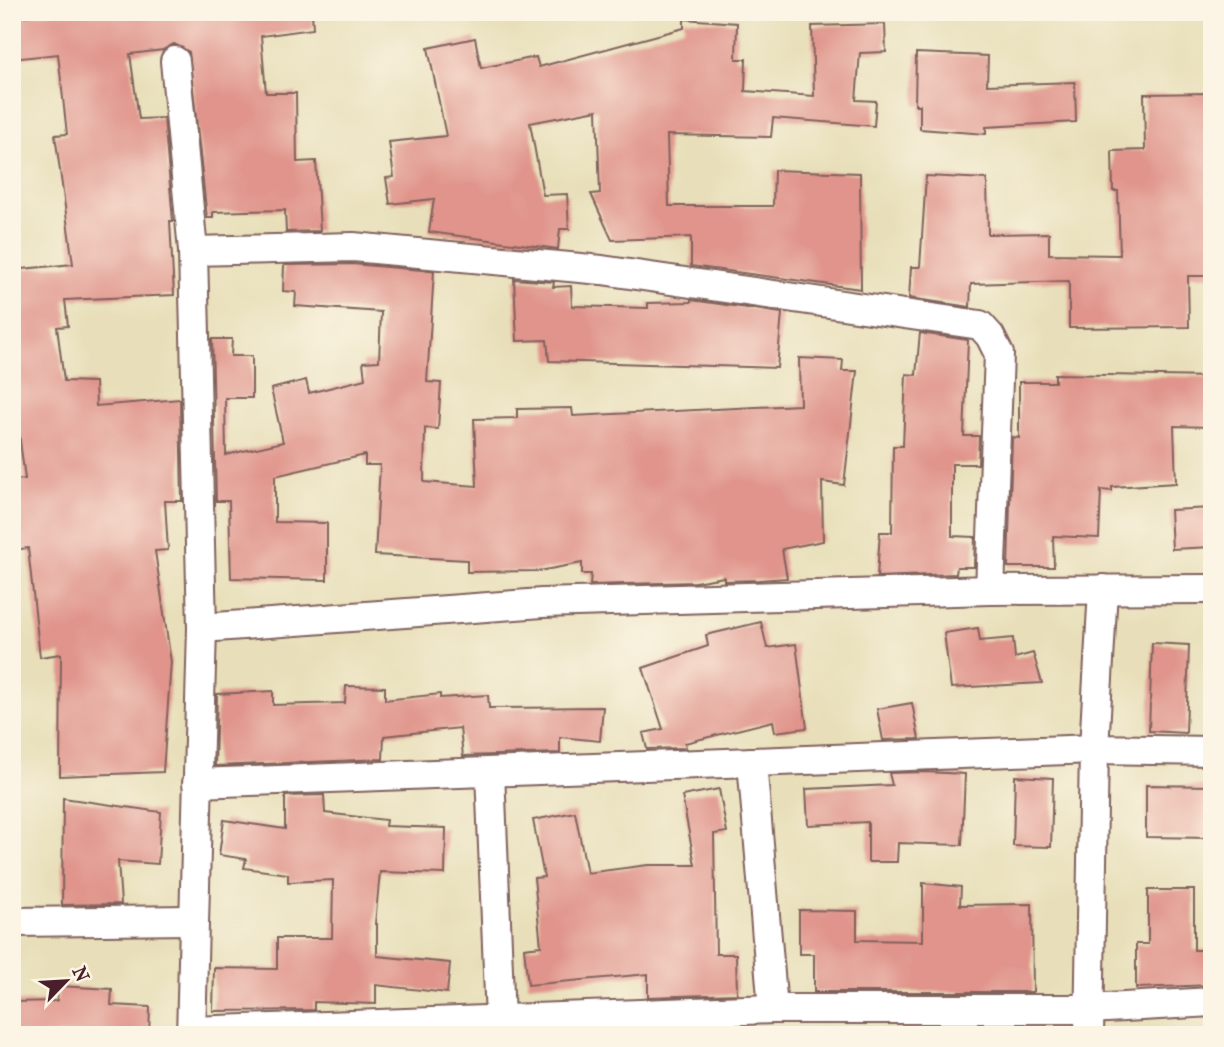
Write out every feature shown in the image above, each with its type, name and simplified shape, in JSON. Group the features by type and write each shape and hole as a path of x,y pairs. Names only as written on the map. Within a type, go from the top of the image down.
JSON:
{"street":[{"path":"175,61 193,251 202,628 191,1033 773,1009 1089,1022 1212,1002"},
{"path":"193,251 353,247 601,270 979,325 990,336 999,354 990,590"},
{"path":"1089,1022 1094,749 1103,589"},
{"path":"202,628 542,603 990,590 1212,589"},
{"path":"197,783 1094,749 1212,751"},
{"path":"752,762 773,1009"},
{"path":"490,772 500,1020"},
{"path":"12,922 192,920"}],"building":[{"path":"50,12 312,12 313,29 261,36 266,93 296,93 297,162 316,161 320,231 286,232 285,210 213,212 213,218 207,218 189,52 174,44 163,50 130,54 139,119 164,118 173,221 170,221 174,295 65,300 68,326 57,327 64,381 95,382 96,406 180,399 182,501 165,501 168,550 155,551 171,662 163,772 60,776 61,654 40,657 28,548 12,550 12,480 25,479 12,379 12,270 73,264 55,135 67,134 58,54 12,59 12,18"},
{"path":"684,19 737,23 736,59 746,59 745,91 814,96 812,26 885,24 886,52 860,53 856,100 876,101 874,126 773,118 771,137 667,135 669,206 773,206 774,170 860,173 861,289 691,266 691,237 612,240 591,194 600,193 597,110 530,123 543,195 567,194 569,229 560,229 558,249 429,232 434,199 390,204 386,178 394,177 389,142 446,136 428,48 475,38 481,68 536,57 539,67 684,28"},
{"path":"916,53 988,56 987,85 1075,82 1076,122 986,127 986,134 920,129 920,105 915,105"},
{"path":"1212,93 1212,276 1188,276 1189,327 1069,328 1069,281 971,284 970,307 909,298 911,267 920,267 926,176 987,179 988,234 1049,233 1049,254 1120,255 1118,191 1113,191 1112,151 1145,150 1144,94"},
{"path":"352,264 434,271 427,382 441,383 438,429 425,428 424,482 477,486 474,419 517,418 517,409 572,408 573,416 800,405 799,358 843,360 842,371 857,371 844,485 822,482 823,541 782,549 787,578 724,581 724,577 695,582 590,585 591,574 582,574 582,563 539,571 467,572 467,560 375,555 380,465 365,465 365,455 275,476 275,522 327,523 327,580 231,578 229,501 216,501 212,339 232,339 231,356 252,356 252,398 225,398 226,455 283,442 271,389 306,380 309,393 365,379 363,362 379,361 381,312 295,306 296,292 283,291 284,265"},
{"path":"514,279 554,282 553,287 571,286 572,306 648,308 648,303 691,300 782,313 777,368 549,361 547,340 517,341"},
{"path":"920,333 968,340 964,436 979,436 978,464 952,464 952,536 975,537 974,567 957,567 956,574 877,577 880,532 892,532 893,446 903,446 906,374 916,375"},
{"path":"1055,374 1212,377 1212,427 1174,426 1176,483 1101,490 1099,538 1053,536 1054,567 1008,567 1012,437 1019,438 1019,382 1055,382"},
{"path":"1212,508 1212,547 1172,549 1170,510"},
{"path":"761,622 767,648 796,644 807,728 775,732 773,721 685,743 686,748 647,749 643,733 663,729 643,668 708,646 706,635"},
{"path":"978,628 980,641 1013,638 1015,658 1033,653 1042,683 951,688 944,633"},
{"path":"1152,643 1189,645 1186,733 1149,731"},
{"path":"346,686 385,687 385,700 440,694 440,698 488,695 489,708 603,707 600,741 560,737 560,753 463,756 460,728 384,736 383,759 215,766 217,694 273,691 273,705 345,703"},
{"path":"912,703 919,739 883,740 877,709"},
{"path":"889,773 965,774 962,845 898,843 897,862 868,862 868,822 808,825 806,789 892,785"},
{"path":"1015,776 1053,778 1051,847 1013,846"},
{"path":"1146,785 1212,786 1212,838 1146,837"},
{"path":"719,789 727,832 714,834 716,954 736,954 737,994 648,997 648,974 528,985 524,948 541,946 534,878 544,877 533,820 575,812 587,873 648,865 695,865 682,796"},
{"path":"324,795 325,813 386,820 385,826 446,828 445,874 380,872 375,924 377,956 450,963 447,993 376,985 376,1004 314,1002 314,1010 213,1011 214,968 277,969 277,938 332,938 333,880 288,882 288,874 244,868 246,859 219,855 224,820 285,829 285,796"},
{"path":"63,798 161,812 158,864 118,861 121,904 62,905"},
{"path":"923,883 961,887 960,905 1032,904 1033,992 814,992 814,954 799,954 799,910 857,911 857,940 923,941"},
{"path":"1148,890 1194,890 1194,950 1210,950 1210,985 1136,988 1136,944 1148,944"},
{"path":"58,986 112,989 111,1005 150,1007 149,1035 12,1035 12,1002 57,1001"}]}
